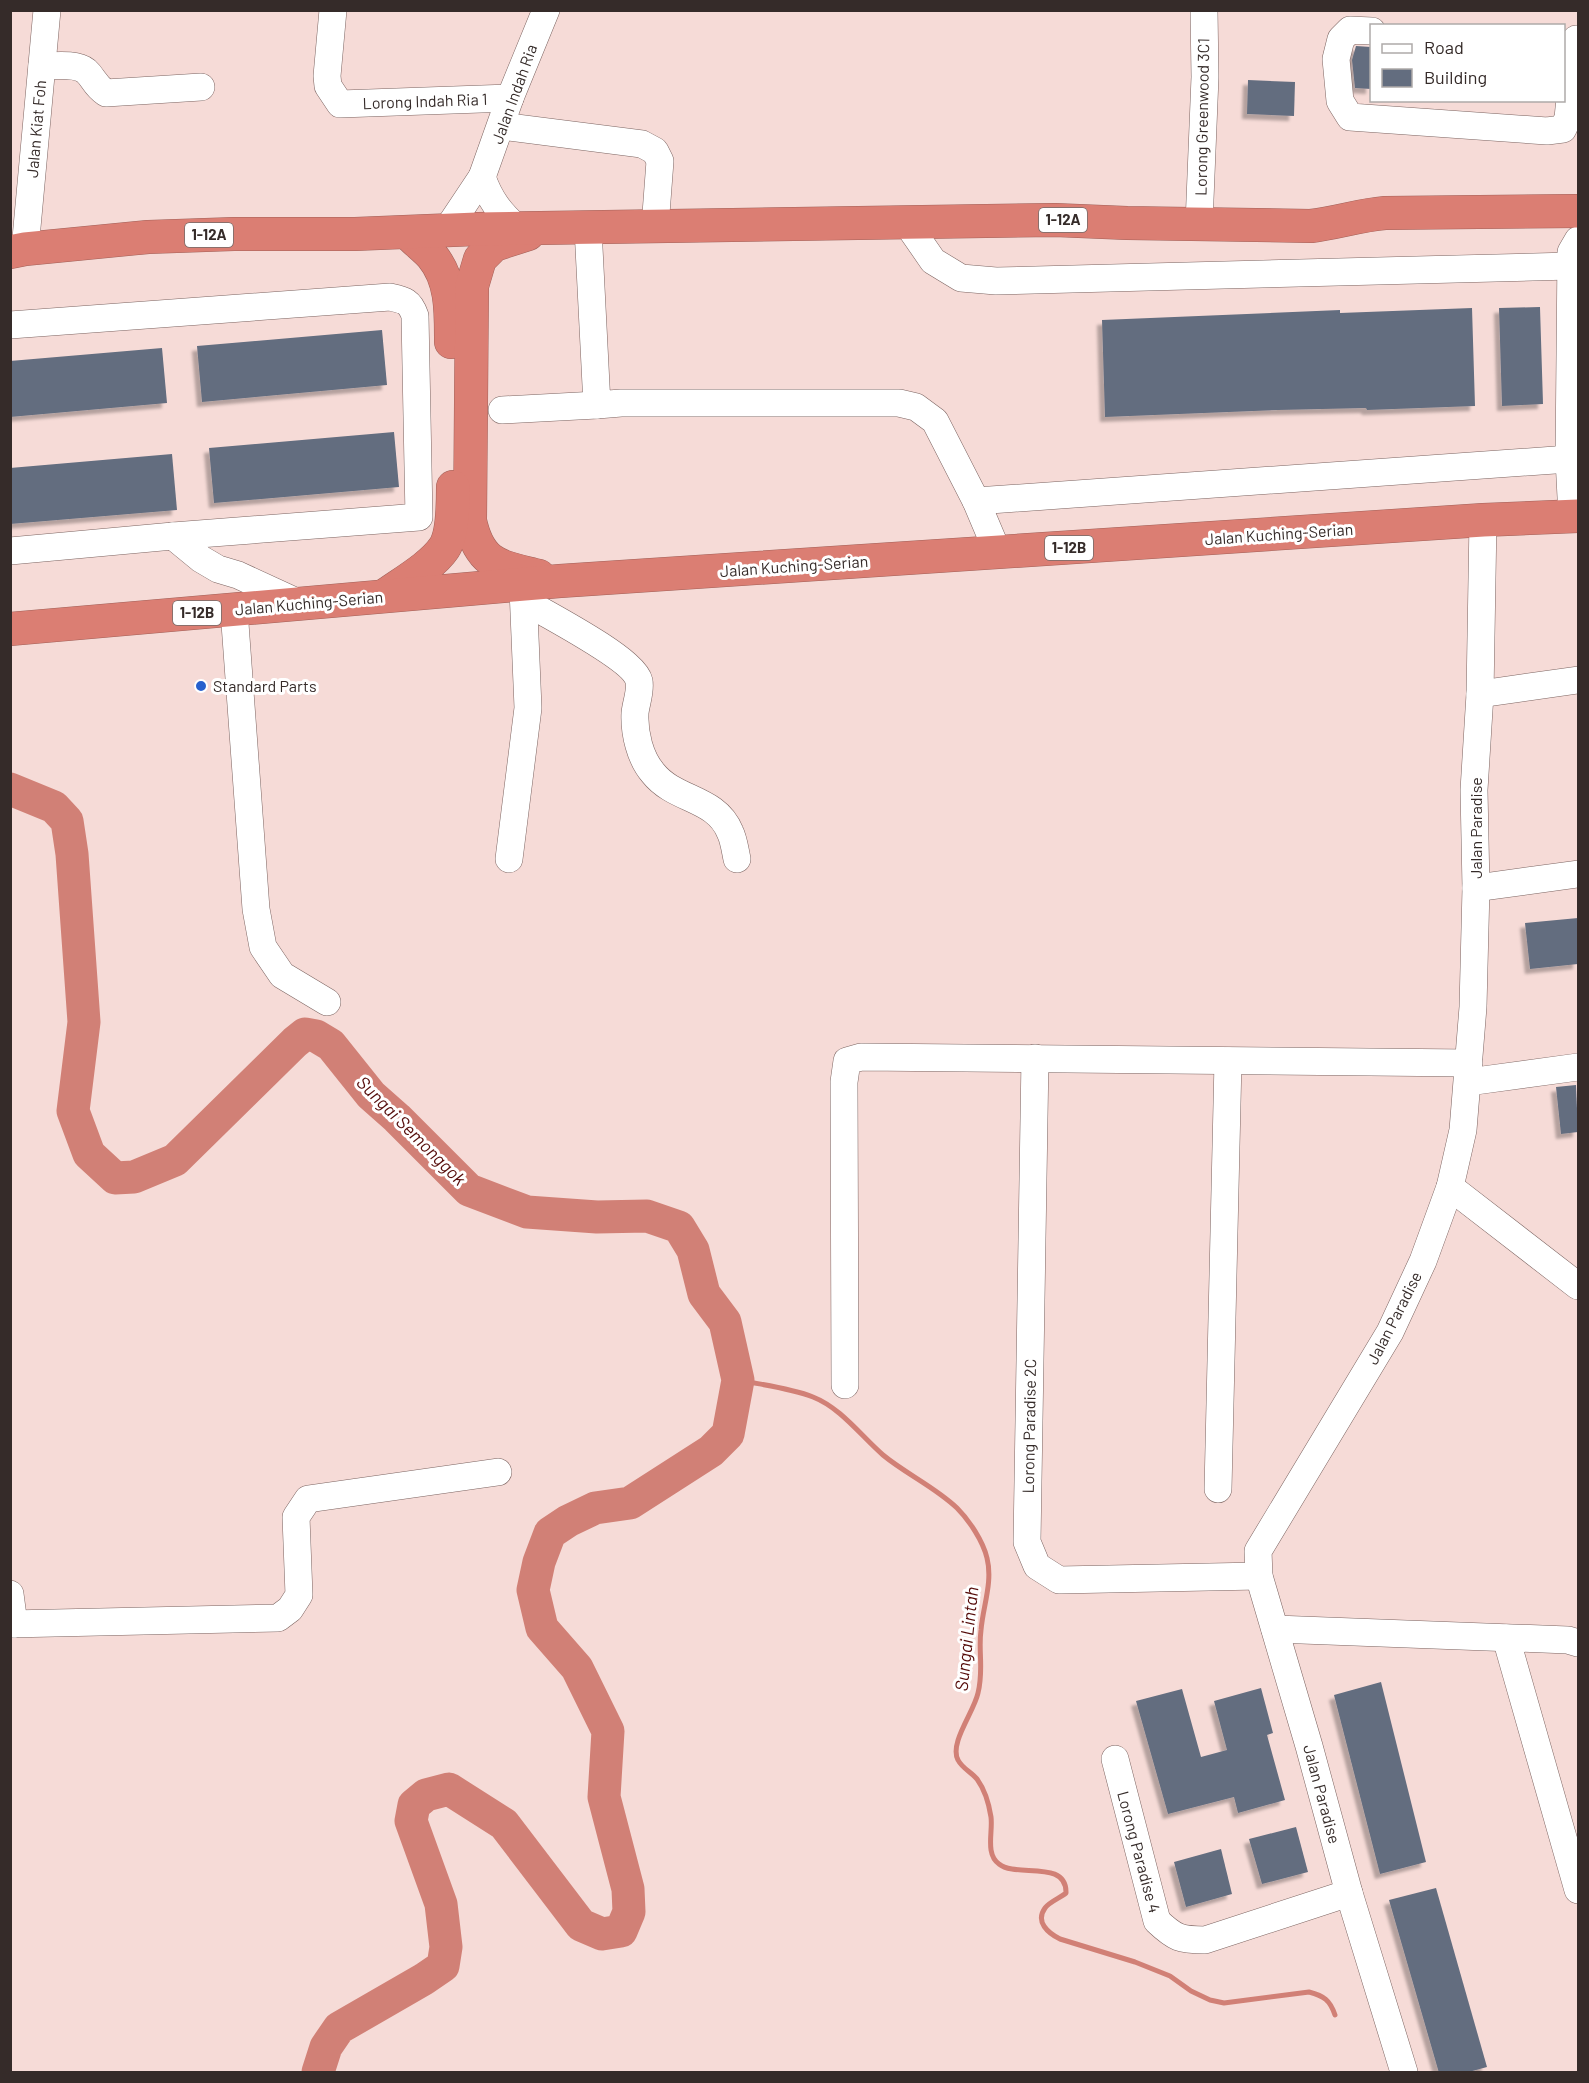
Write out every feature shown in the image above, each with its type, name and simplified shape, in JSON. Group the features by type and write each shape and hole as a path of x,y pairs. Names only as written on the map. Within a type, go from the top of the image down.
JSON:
{"highway":[{"name":"1-12A","path":"15,256 148,237 234,234 408,233 1055,220 1311,226 1336,223 1361,215 1385,213 1570,206"},
{"path":"533,229 494,244 480,259 472,286 470,521 474,537 483,554 500,566 560,581"},
{"path":"384,596 428,564 444,548 450,528 453,498 451,318 447,280 432,256 408,233"},
{"name":"Jalan Kuching-Serian","path":"10,629 384,596 523,593 560,581 1483,520 1575,516"}],"street":[{"name":"Jalan Kiat Foh","path":"15,256 42,66 46,10"},
{"name":"Lorong Indah Ria 1","path":"333,10 327,76 328,86 340,104 510,98"},
{"name":"Lorong Greenwood 3C1","path":"1199,224 1204,10"},
{"name":"Jalan Indah Ria","path":"446,231 482,177 538,18"},
{"path":"1370,31 1350,30 1341,39 1336,58 1340,101 1350,117 1547,131 1563,129 1568,118 1573,39"},
{"path":"42,66 78,67 87,71 96,87 106,93 201,87"},
{"path":"501,126 642,144 655,151 660,161 655,228"},
{"path":"482,177 489,197 507,219 533,229"},
{"path":"906,222 933,261 961,278 996,281 1570,266"},
{"path":"588,228 597,405"},
{"path":"1575,516 1569,459 1570,266 1571,252 1578,240"},
{"path":"10,325 390,297 405,300 411,305 415,316 419,517"},
{"path":"502,410 632,403 899,403 916,407 935,421 976,501 998,553"},
{"path":"976,501 1569,459"},
{"path":"10,551 452,513"},
{"name":"Jalan Paradise","path":"1404,2073 1349,1893 1310,1746 1259,1576 1258,1551 1390,1332 1423,1261 1450,1187 1463,1130 1473,1007 1476,888 1474,790 1480,694 1483,520"},
{"path":"173,536 201,559 218,569 238,575 301,604"},
{"path":"523,593 634,671 639,682 635,715 636,737 650,770 660,783 681,795 717,810 730,831 737,859"},
{"path":"509,859 528,708 523,593"},
{"path":"234,610 256,909 264,947 282,975 327,1002"},
{"path":"1480,694 1578,680"},
{"path":"1476,888 1578,873"},
{"path":"845,1385 844,1082 847,1061 861,1057 1228,1061 1469,1073 1578,1067"},
{"name":"Lorong Paradise 2C","path":"1035,1058 1027,1542 1037,1566 1059,1580 1259,1576"},
{"path":"1218,1489 1228,1061"},
{"path":"1450,1187 1578,1286"},
{"path":"10,1594 13,1624 278,1618 290,1609 299,1595 296,1517 308,1499 498,1472"},
{"path":"1275,1629 1578,1643"},
{"path":"1506,1638 1578,1890"},
{"name":"Lorong Paradise 4","path":"1116,1759 1157,1921 1176,1936 1184,1940 1205,1940 1349,1893"}],"building":[{"path":"1356,46 1370,47 1370,89 1355,88 1352,60"},
{"path":"1248,80 1295,82 1294,116 1247,114"},
{"path":"1540,307 1543,404 1502,406 1499,308"},
{"path":"1472,308 1475,406 1367,410 1366,408 1278,410 1105,417 1102,320 1340,310 1340,313"},
{"path":"382,330 387,385 202,402 197,346"},
{"path":"162,348 167,403 10,417 10,361"},
{"path":"394,432 399,487 214,503 209,448"},
{"path":"172,454 177,510 10,524 10,468"},
{"path":"1578,918 1578,964 1530,969 1525,923"},
{"path":"1576,1085 1578,1132 1561,1134 1556,1087"},
{"path":"1381,1682 1426,1862 1380,1874 1334,1695"},
{"path":"1261,1688 1273,1733 1267,1735 1285,1800 1238,1813 1234,1797 1168,1814 1136,1701 1182,1689 1201,1757 1227,1750 1214,1701"},
{"path":"1296,1827 1308,1872 1262,1884 1249,1839"},
{"path":"1221,1849 1232,1894 1186,1907 1174,1862"},
{"path":"1436,1888 1487,2067 1465,2073 1439,2073 1389,1900"}],"waterway":[{"name":"Sungai Lintah","path":"10,789 54,807 67,821 72,854 84,1022 73,1111 89,1154 115,1178 134,1177 175,1160 295,1042 305,1034 316,1036 331,1045 371,1095 469,1190 527,1212 597,1217 647,1216 679,1227 693,1250 704,1294 725,1322 738,1380 728,1434 711,1451 630,1503 595,1508 550,1533 539,1562 533,1590 542,1628 577,1668 608,1731 604,1797 628,1889 629,1912 621,1931 602,1934 581,1925 504,1824 449,1789 426,1795 414,1805 411,1821 441,1904 446,1947 443,1966 339,2028 326,2047 318,2072"},
{"name":"Sungai Lintah","path":"738,1380 804,1394 833,1408 883,1455 957,1508 979,1538 989,1567 980,1638 980,1684 976,1701 959,1736 956,1753 964,1768 977,1779 986,1797 991,1817 991,1849 995,1860 1007,1868 1050,1873 1058,1876 1064,1883 1066,1893 1049,1904 1042,1913 1042,1922 1047,1930 1060,1939 1135,1962 1170,1976 1191,1991 1210,2000 1224,2003 1309,1992 1326,1999 1335,2015"}],"place":[{"name":"Standard Parts","path":"201,686"}],"water label":[{"name":"Sungai Semonggok","path":"411,1131"}]}
